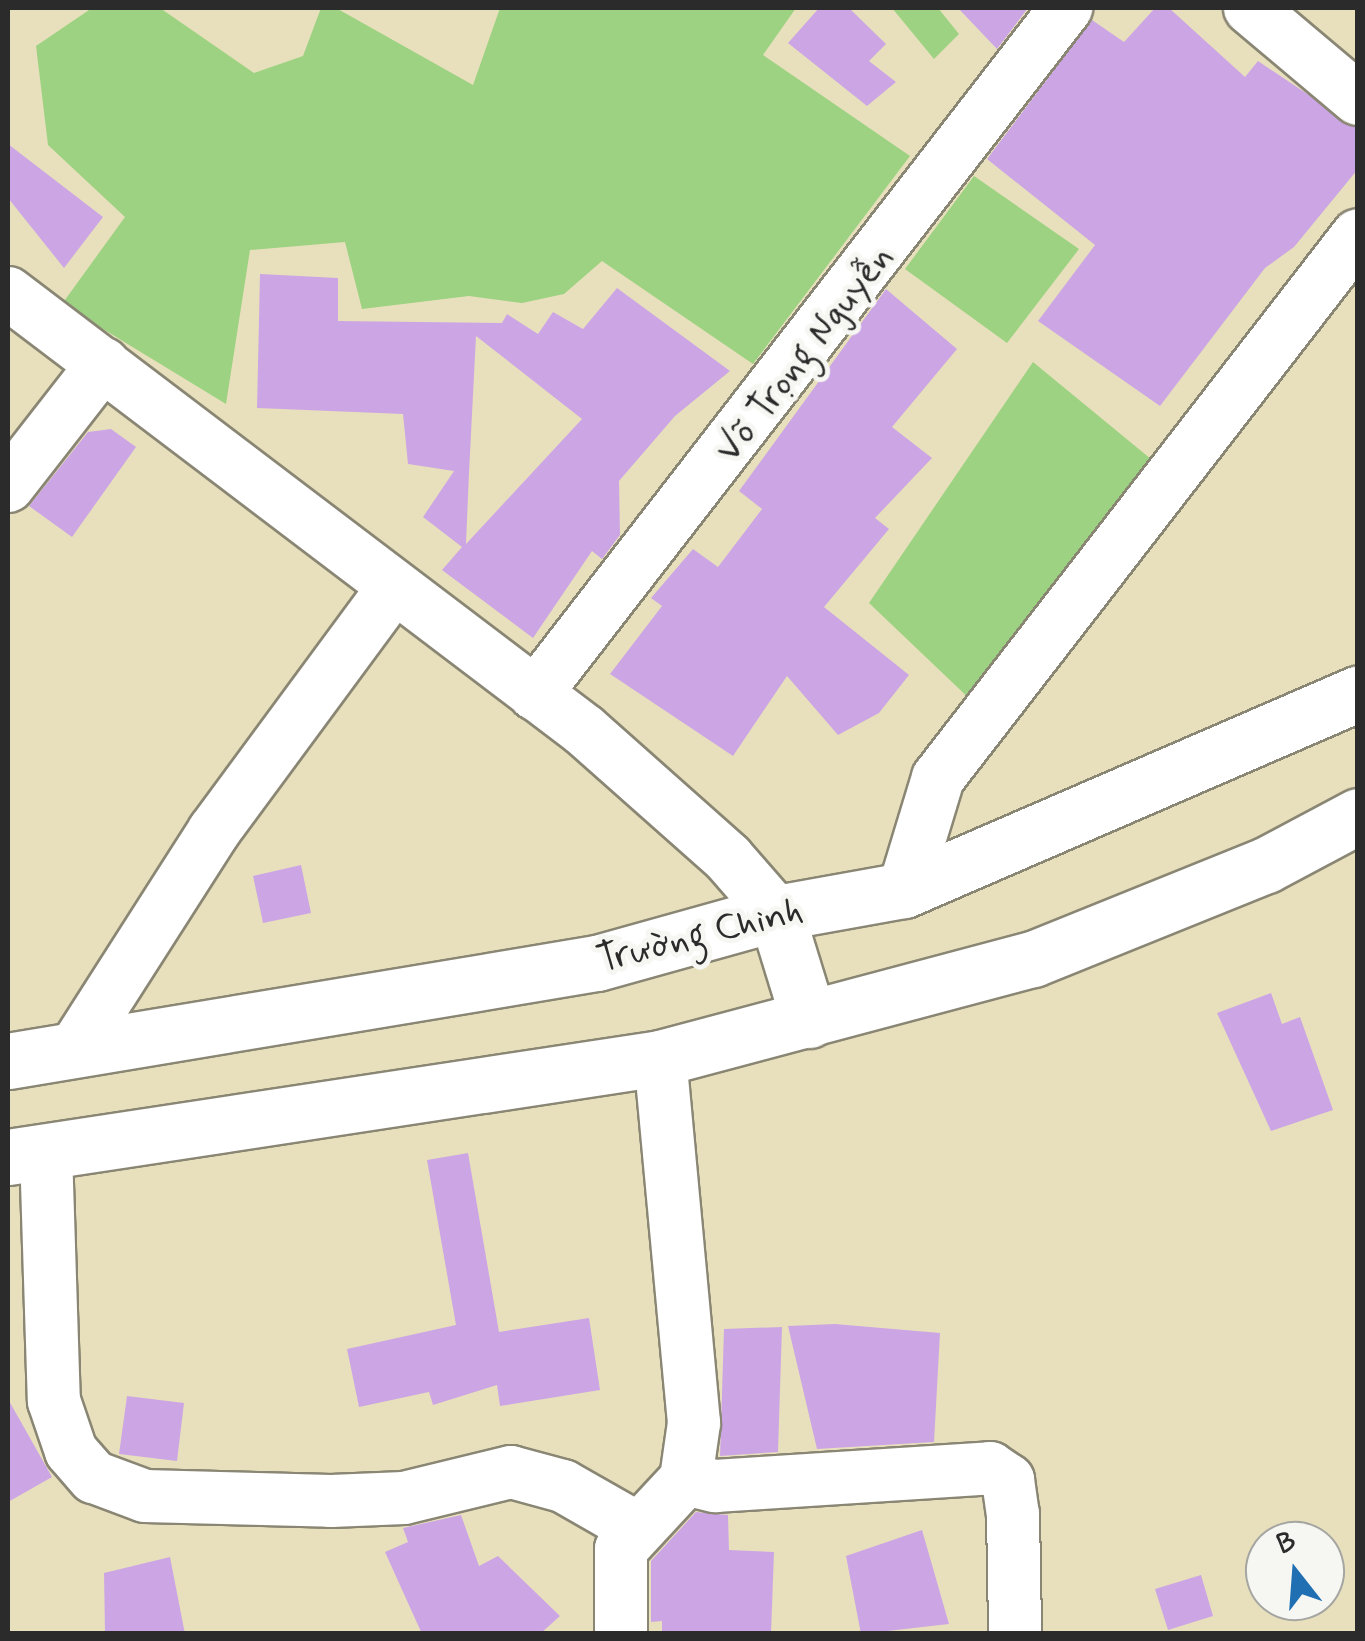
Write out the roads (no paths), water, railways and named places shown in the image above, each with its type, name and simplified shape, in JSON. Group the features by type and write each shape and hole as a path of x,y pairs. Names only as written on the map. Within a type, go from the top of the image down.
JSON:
{"street":[{"name":"Võ Trọng Nguyễn","path":"535,694 1066,8"},
{"path":"1250,8 1358,99"},
{"path":"904,890 938,778 1358,235"},
{"path":"8,293 535,694 673,804 776,913 809,1020"},
{"path":"8,486 103,364"},
{"path":"74,1050 214,830 392,588"},
{"name":"Trường Chinh","path":"8,1060 597,963 776,913 904,890 1358,694"},
{"path":"635,1526 563,1486 512,1472 404,1498 331,1501 145,1496 94,1478 71,1451 54,1401 27,1154 660,1058 1033,960 1266,866 1358,816"},
{"path":"621,1634 616,1569 635,1526 686,1479 692,1330 660,1058"},
{"path":"686,1479 715,1486 990,1468 1008,1480 1013,1514 1015,1634"}]}
